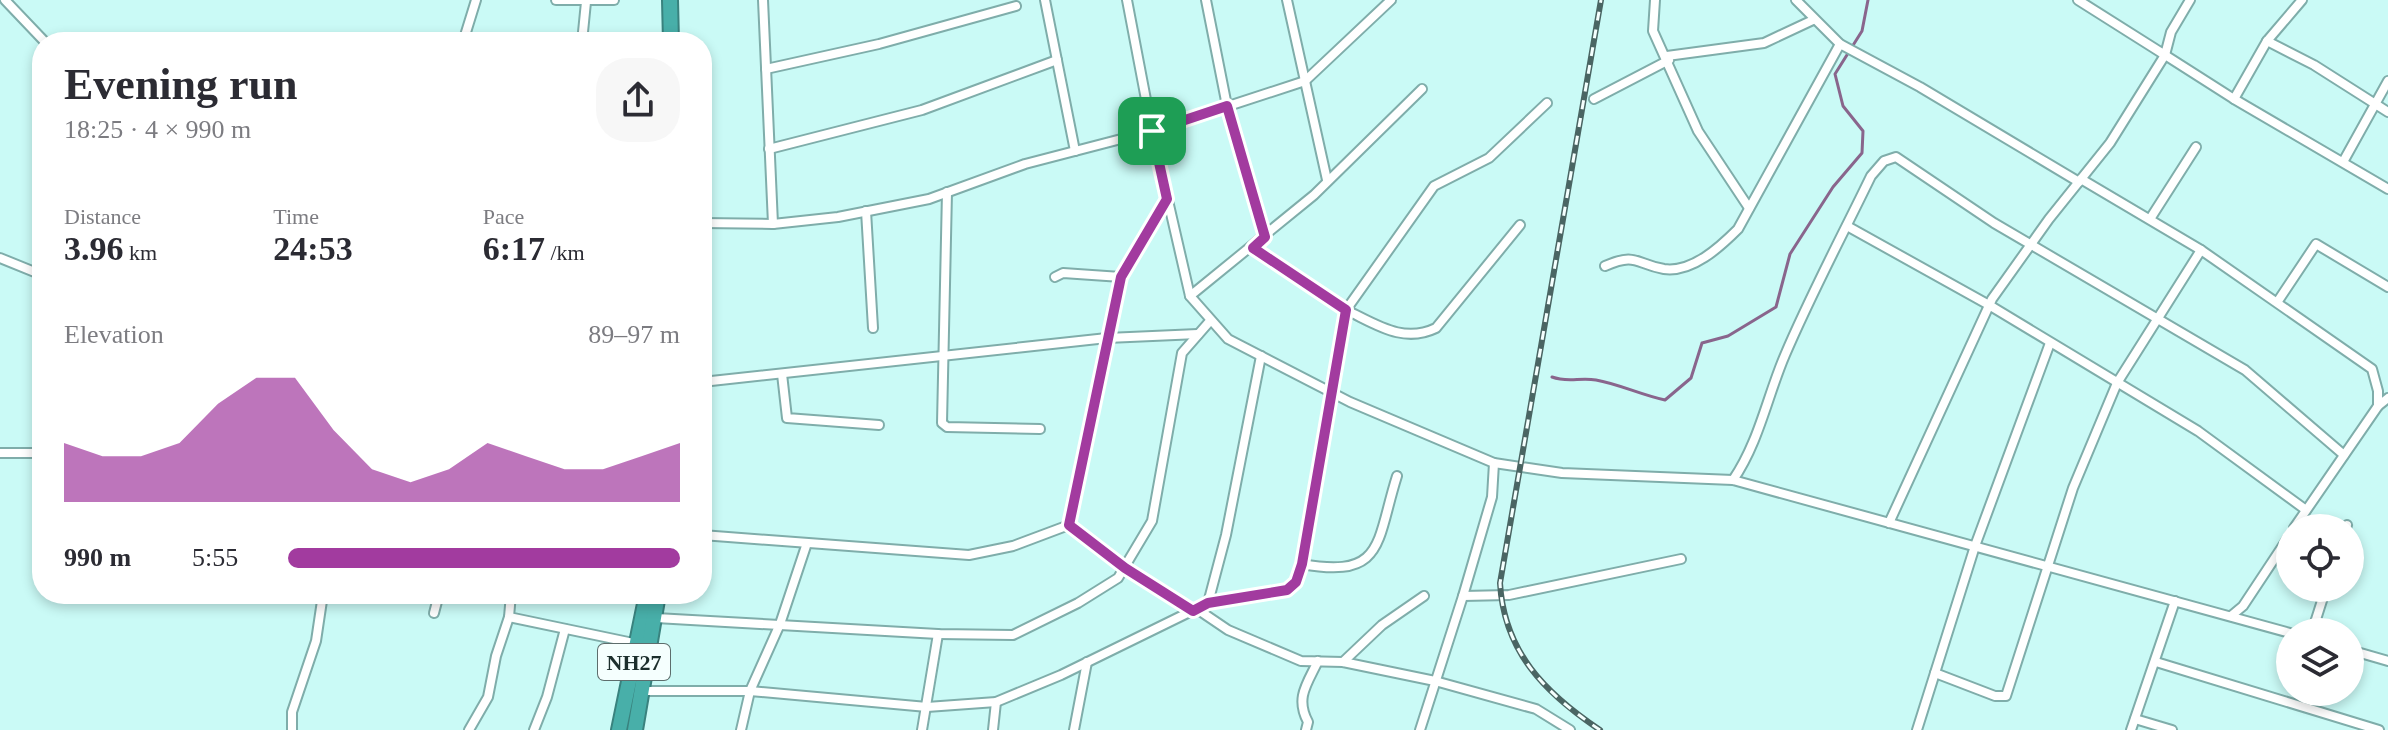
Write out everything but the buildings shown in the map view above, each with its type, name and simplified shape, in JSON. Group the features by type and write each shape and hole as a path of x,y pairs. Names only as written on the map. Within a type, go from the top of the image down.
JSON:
{"highway":[{"path":"670,0 671,32"},
{"name":"NH27","path":"619,730 645,604"},
{"name":"NH27","path":"635,730 657,604"}],"street":[{"path":"5,0 35,32"},
{"path":"466,32 476,0"},
{"path":"556,0 614,0"},
{"path":"763,0 773,224"},
{"path":"1045,0 1075,151"},
{"path":"1127,0 1152,131 1190,296 1228,339 1330,392 1494,463 1562,473 1733,480 2276,629"},
{"path":"1206,0 1227,106 1265,237"},
{"path":"1287,0 1327,180"},
{"path":"712,223 773,224 866,211 947,192 1025,164 1152,131 1305,81 1391,0"},
{"path":"1655,0 1653,31 1668,58 1698,131 1749,208"},
{"path":"1796,0 1813,20 1843,45 2150,219 2278,301 2372,369 2378,391 2378,406"},
{"path":"2078,0 2234,99 2388,189"},
{"path":"1889,523 1989,305 2110,143 2165,55 2171,32 2190,0"},
{"path":"2234,99 2267,41 2302,0"},
{"path":"583,32 586,2"},
{"path":"766,69 879,44 1016,6"},
{"path":"1594,99 1668,58 1764,43 1813,20"},
{"path":"2267,41 2314,65 2388,112"},
{"path":"1605,266 1632,257 1670,269 1696,262 1720,247 1738,229 1843,45"},
{"path":"769,149 922,110 1057,60"},
{"path":"2343,162 2388,81"},
{"path":"1190,296 1253,248 1422,89"},
{"path":"643,691 750,691 927,707 996,702 1208,603 1287,590 1296,582 1302,564 1346,310 1434,186 1489,158 1547,103"},
{"path":"2150,219 2196,147"},
{"path":"1733,480 1754,444 1784,356 1871,176 1884,161 1896,157 1994,223 2033,243 2158,321 2245,370 2344,455"},
{"path":"947,192 941,415 947,427 1040,429"},
{"path":"1069,525 1121,277 1167,199"},
{"path":"866,211 873,328"},
{"path":"1253,248 1346,310 1400,335 1421,336 1436,328 1520,225"},
{"path":"1847,226 1989,305 2198,431 2306,510"},
{"path":"2278,301 2316,244 2388,287"},
{"path":"1935,673 1995,696 2006,696 2073,488 2117,383 2201,250"},
{"path":"0,258 32,271"},
{"path":"1055,277 1063,273 1121,277"},
{"path":"656,618 938,634 1013,635 1078,603 1118,578 1152,521 1182,353 1210,321"},
{"path":"712,381 1107,338 1198,334"},
{"path":"1917,730 1975,546 2050,343"},
{"path":"1208,603 1226,535 1261,356"},
{"path":"782,374 787,418 879,425"},
{"path":"2303,514 2378,406 2388,398"},
{"path":"0,453 32,453"},
{"path":"1420,730 1492,497 1494,463"},
{"path":"1302,564 1335,570 1355,568 1367,559 1375,546 1397,476"},
{"path":"1069,525 1125,568 1228,630 1301,661 1343,662 1435,681 1536,709 1570,730"},
{"path":"712,536 969,555 1013,546 1069,525"},
{"path":"741,730 750,691 780,624 807,543"},
{"path":"2231,616 2243,606 2276,556"},
{"path":"1463,596 1523,593 1681,559"},
{"path":"1343,662 1382,625 1424,596"},
{"path":"2131,730 2175,601"},
{"path":"292,730 292,712 316,641 322,604"},
{"path":"434,613 436,604"},
{"path":"469,730 488,697 510,604"},
{"path":"509,617 638,644"},
{"path":"534,730 547,697 565,629"},
{"path":"922,730 938,634"},
{"path":"2364,654 2388,661"},
{"path":"1306,730 1308,722 1302,711 1300,695 1318,661"},
{"path":"1074,730 1087,662"},
{"path":"2156,662 2379,730"},
{"path":"993,730 996,702"},
{"path":"2135,719 2172,730"}],"waterway":[{"path":"1552,377 1596,380 1665,400 1691,378 1702,343 1728,336 1776,307 1790,254 1833,187 1862,153 1863,131 1843,106 1835,74 1862,31 1868,0"}],"railway":[{"path":"1600,730 1562,701 1531,668 1510,630 1500,583 1601,0"}],"route":[{"path":"1227,106 1265,237 1253,248 1331,297 1346,310 1304,537 1302,564 1296,582 1287,590 1208,603 1193,611 1125,568 1069,525 1121,277 1167,199 1152,131 1227,106"}]}
